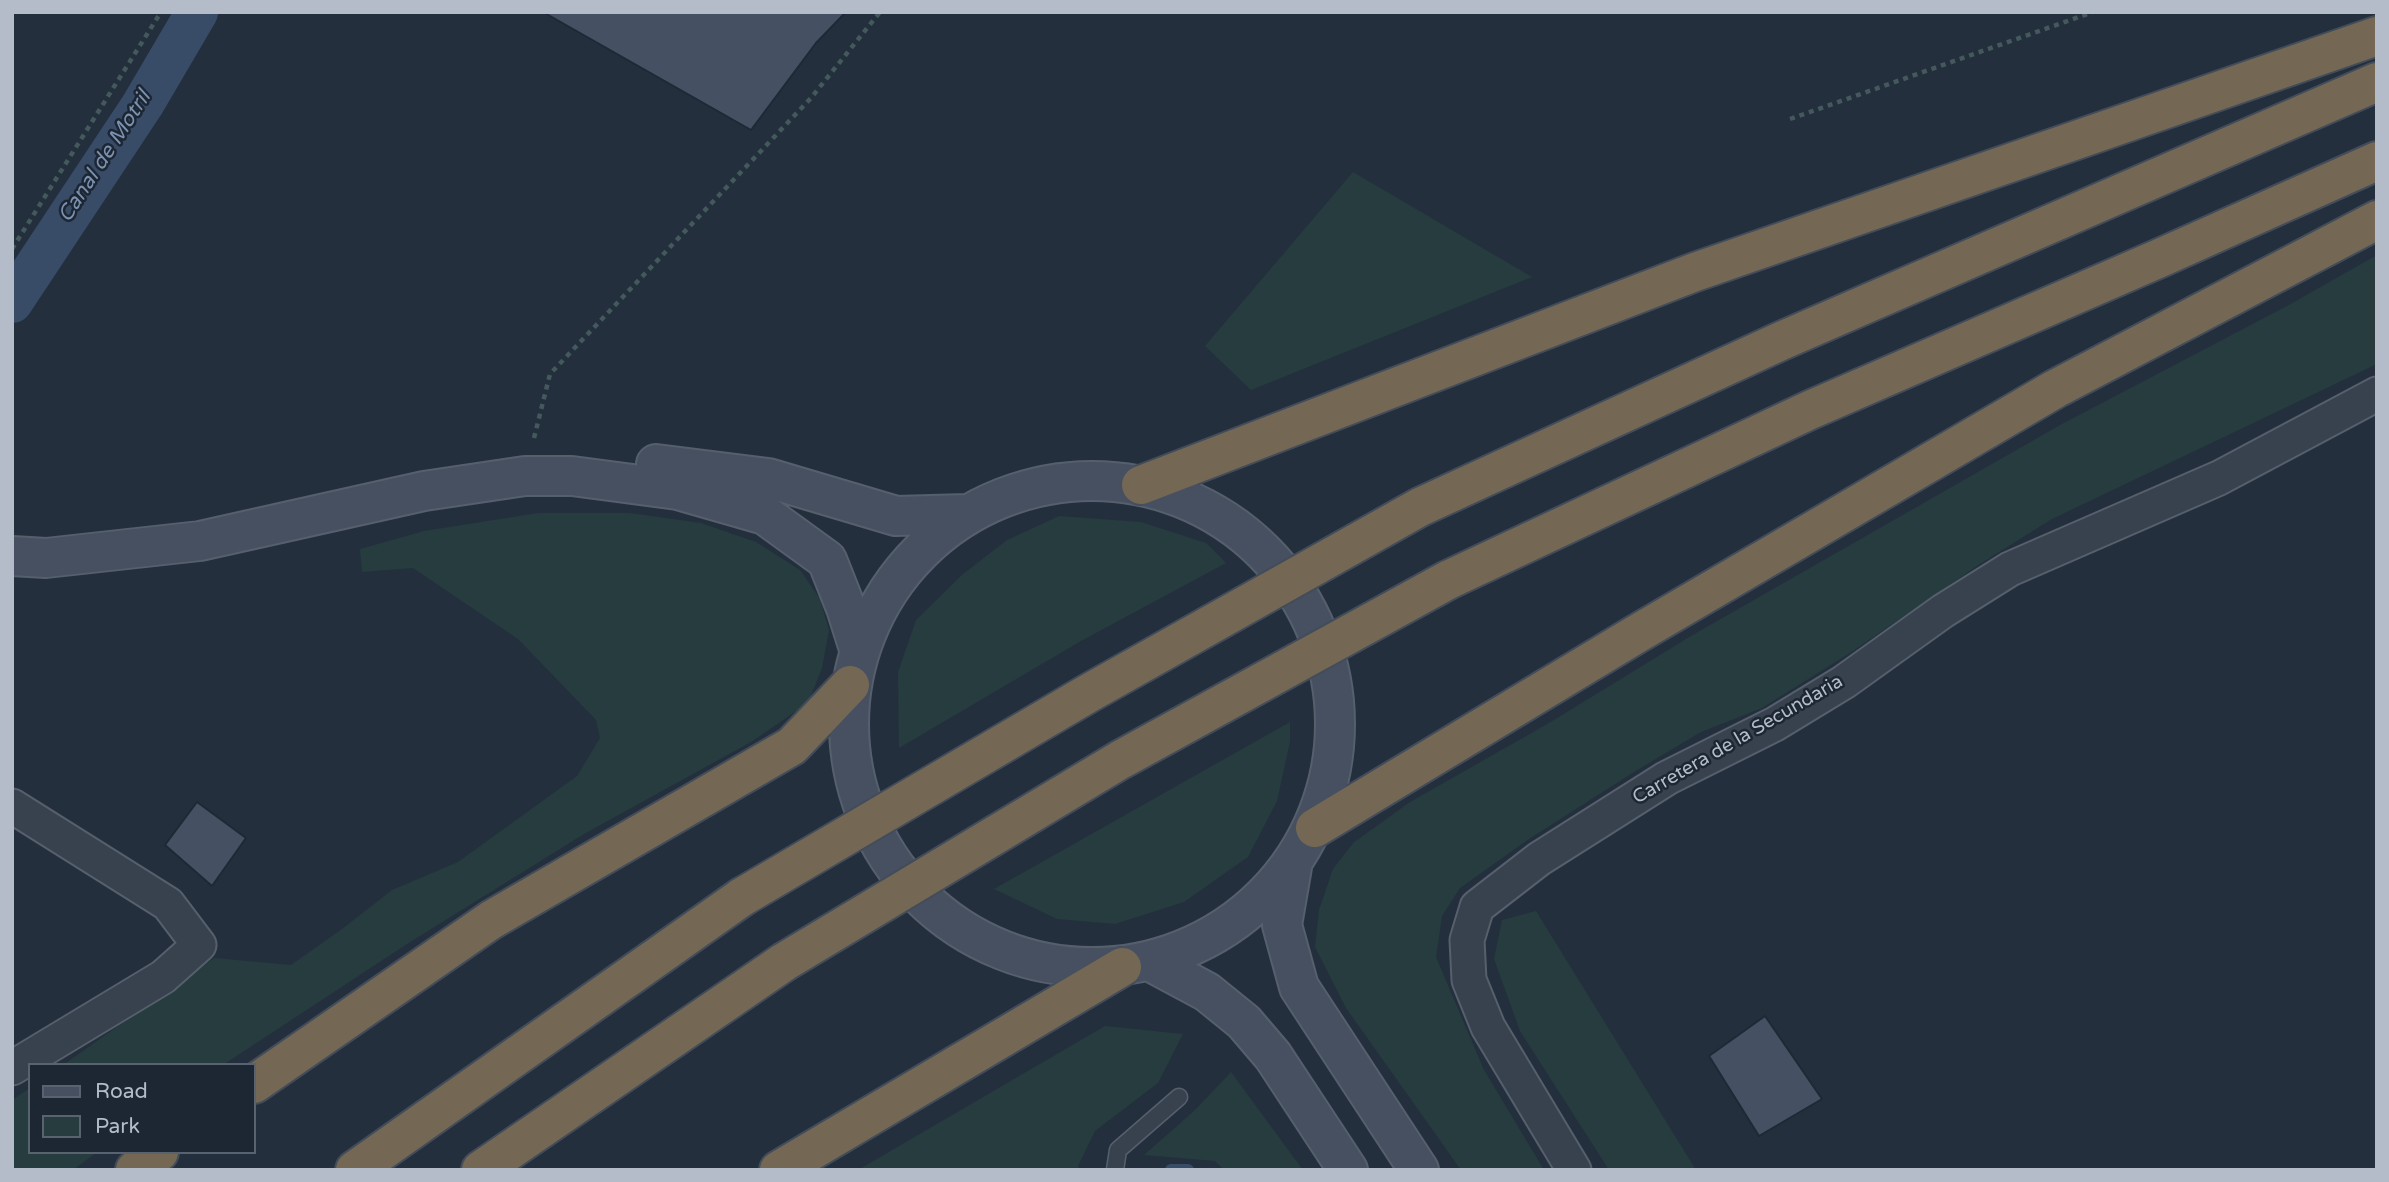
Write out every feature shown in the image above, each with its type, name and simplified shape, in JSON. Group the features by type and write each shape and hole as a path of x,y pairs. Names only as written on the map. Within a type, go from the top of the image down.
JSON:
{"highway":[{"path":"1141,485 1695,272 2377,36"},
{"path":"355,1170 742,897 1089,693 1420,507 1794,336 2377,82"},
{"path":"481,1170 784,962 1121,760 1448,580 1810,410 2377,161"},
{"path":"1315,828 1640,632 2055,389 2377,220"},
{"path":"256,1083 491,920 792,746 850,685"},
{"path":"779,1170 1137,965"},
{"path":"135,1170 156,1154"}],"main road":[{"path":"572,476 636,462 768,478 896,516 967,514"},
{"path":"12,556 46,558 200,541 424,491 524,477 572,476 678,490 765,515 827,560 859,649"},
{"path":"1081,481 1141,485 1210,510 1269,555 1311,614 1334,684 1335,757 1315,828 1292,867 1253,909 1205,941 1137,965 1046,965 975,939 915,894 872,832 849,760 850,685 859,649 884,596 920,549 967,514 1022,490 1081,481"},
{"path":"1292,867 1282,925 1299,987 1419,1170"},
{"path":"1137,965 1207,992 1244,1022 1273,1056 1349,1170"}],"street":[{"name":"Carretera de la Secundaria","path":"1574,1170 1488,1027 1469,980 1467,940 1477,907 1550,852 1667,778 1775,723 1844,682 1943,611 2010,569 2219,478 2377,394"},
{"path":"12,806 168,904 199,945 163,977 12,1068"}],"lane":[{"path":"1115,1170 1118,1150 1179,1097"}],"path":[{"path":"12,249 161,12"},
{"path":"524,477 550,374 811,98 880,12"},
{"path":"1790,119 2093,12"}],"green space":[{"path":"1353,172 1532,277 1251,390 1205,346"},
{"path":"2377,255 2377,364 2052,519 1762,708 1701,732 1529,839 1460,888 1442,916 1436,957 1484,1070 1544,1170 1461,1170 1346,1008 1315,947 1319,910 1333,869 1353,843 1410,802 1549,723 1691,636 2062,424 2287,306"},
{"path":"538,513 630,513 701,523 756,542 800,570 820,599 829,630 822,668 808,703 751,742 584,834 407,944 226,1063 66,1063 214,958 291,965 392,890 458,862 577,776 600,738 596,720 518,639 413,568 362,572 360,549 424,531"},
{"path":"1059,516 1141,522 1206,543 1226,563 1081,641 899,748 898,672 916,620 963,574 1007,540"},
{"path":"1290,722 1290,742 1277,801 1248,857 1184,902 1115,924 1057,919 994,889"},
{"path":"1536,911 1696,1170 1609,1170 1520,1031 1494,959 1502,920"},
{"path":"1105,1026 1183,1034 1158,1083 1095,1131 1078,1166 1079,1170 858,1170"},
{"path":"1231,1072 1303,1170 1224,1170 1215,1161 1144,1155 1194,1111"},
{"path":"28,1089 28,1154 94,1154 73,1170 12,1170 12,1100"}],"building":[{"path":"543,12 846,12 816,43 751,130"},
{"path":"197,802 246,838 212,886 165,845"},
{"path":"1765,1016 1822,1099 1759,1136 1709,1056"}],"waterway":[{"name":"Canal de Motril","path":"12,302 143,104 197,12"},
{"path":"1171,1170 1188,1170"}]}
